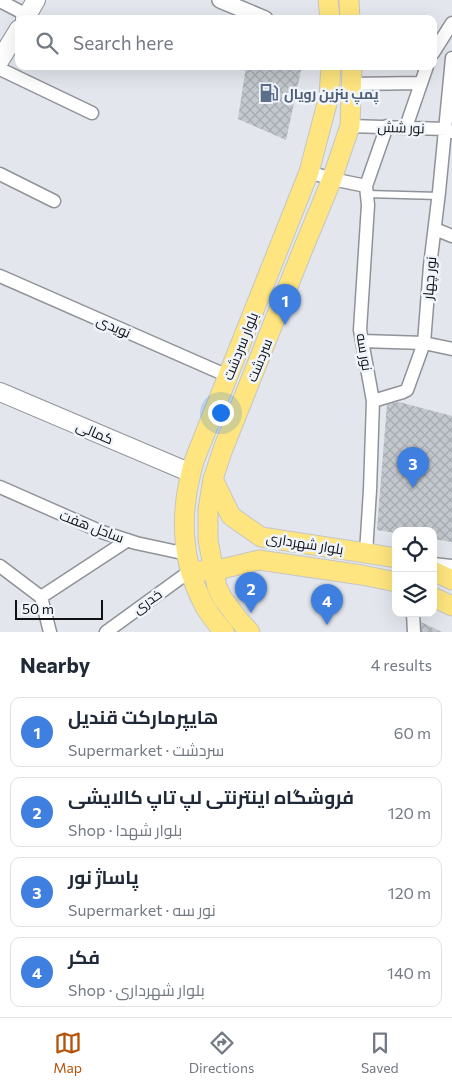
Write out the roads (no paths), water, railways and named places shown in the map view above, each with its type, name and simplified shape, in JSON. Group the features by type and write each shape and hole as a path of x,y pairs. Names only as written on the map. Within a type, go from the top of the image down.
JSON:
{"main road":[{"path":"27,15 36,0"},
{"path":"328,0 330,15"},
{"path":"349,0 350,15"},
{"path":"0,60 15,35"},
{"name":"بلوار سردشت","path":"224,632 202,602 188,563 185,542 185,507 191,473 309,172 329,96 331,70"},
{"name":"سردشت","path":"250,632 223,599 216,586 208,540 208,509 213,479 299,258 332,180 350,126 351,75"},
{"name":"کمالی","path":"0,392 191,473"},
{"name":"بلوار شهرداری","path":"213,479 231,516 262,537 392,557"},
{"path":"258,560 255,548 257,542 262,537"},
{"name":"بلوار شهرداری","path":"188,563 213,571 258,560 392,581"},
{"path":"435,572 452,580"},
{"path":"437,599 452,606"}],"street":[{"path":"220,0 256,15"},
{"path":"0,1 16,15"},
{"path":"437,47 452,23"},
{"name":"نور چهار","path":"373,401 407,390 424,343 430,266 449,130 452,58"},
{"path":"0,69 92,113"},
{"path":"406,127 426,70"},
{"path":"351,75 421,83"},
{"name":"نور شش","path":"350,126 449,130"},
{"name":"نور سه","path":"366,553 371,480 373,401 360,330 368,205 366,190 387,126"},
{"path":"309,172 366,190"},
{"path":"0,174 54,201"},
{"path":"435,229 452,236"},
{"name":"نویدی","path":"0,276 228,376"},
{"path":"362,341 424,343 452,349"},
{"name":"ساحل هفت","path":"0,487 102,532 188,563"},
{"path":"41,597 128,540"},
{"name":"خدری","path":"106,632 188,563"},
{"path":"437,564 452,566"},
{"path":"0,566 41,597 50,632"},
{"path":"413,617 414,632"}],"lane":[{"path":"366,190 439,196"}],"place":[{"name":"پمپ بنزین رویال","path":"269,93"},
{"name":"هایپرمارکت قندیل","path":"285,325"},
{"name":"پاساژ نور","path":"413,488"},
{"name":"فروشگاه اینترنتی لپ تاپ کالایشی","path":"251,613"},
{"name":"فکر","path":"327,625"}]}
